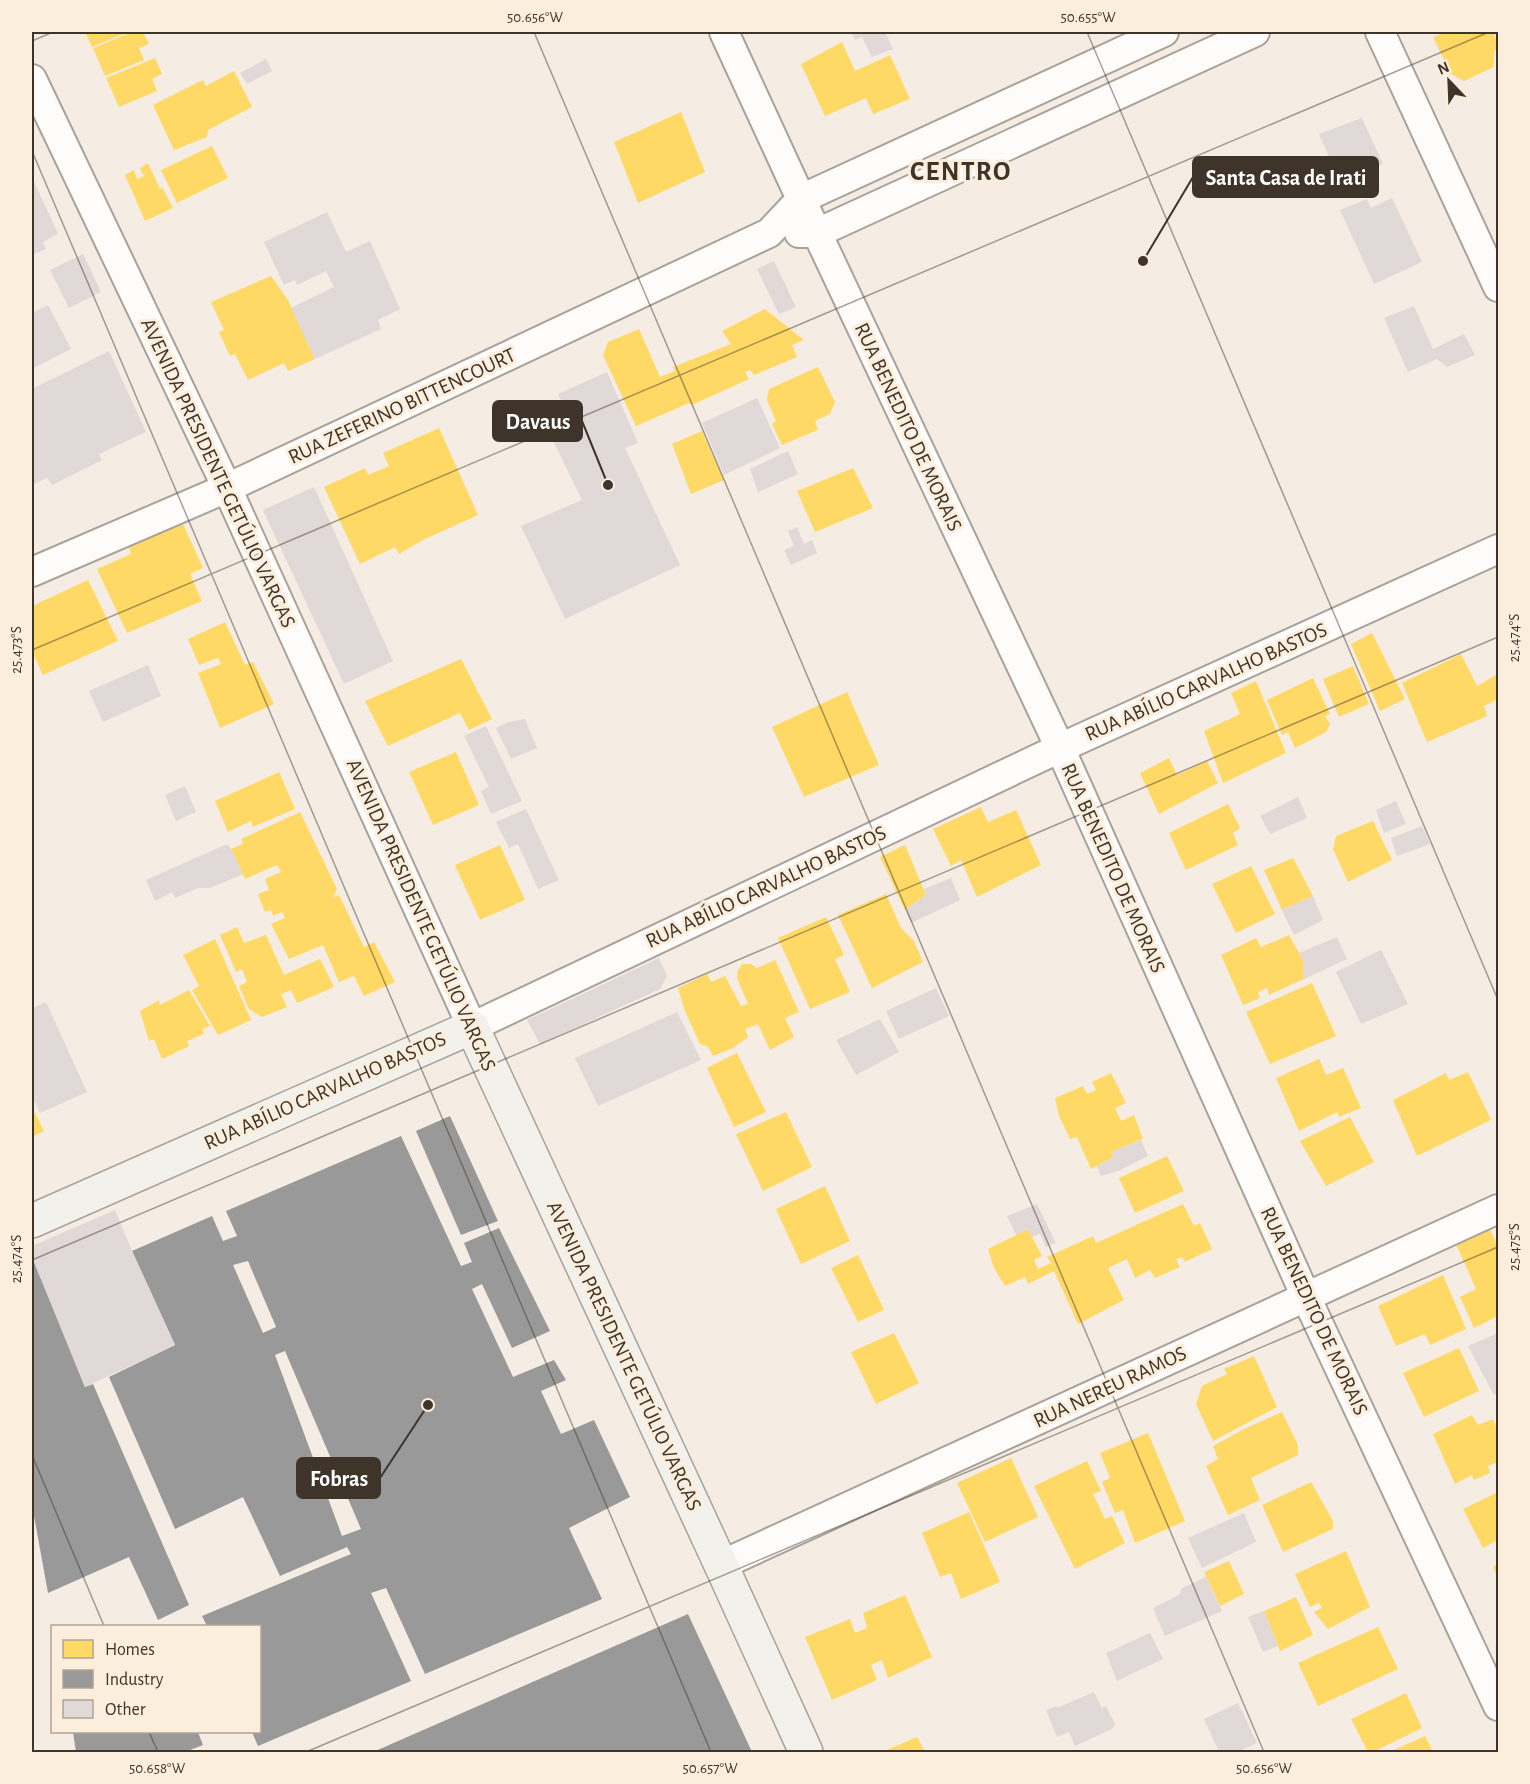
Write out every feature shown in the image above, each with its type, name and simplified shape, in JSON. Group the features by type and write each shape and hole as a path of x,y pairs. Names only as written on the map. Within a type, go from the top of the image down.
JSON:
{"main road":[{"name":"RUA ABÍLIO CARVALHO BASTOS","path":"32,1221 472,1027"},
{"name":"AVENIDA PRESIDENTE GETÚLIO VARGAS","path":"472,1027 806,1752"}],"street":[{"name":"RUA BENEDITO DE MORAIS","path":"724,32 1059,748 1306,1297 1498,1706"},
{"name":"RUA ZEFERINO BITTENCOURT","path":"32,572 227,488 770,233 801,199 1164,32"},
{"name":"RUA ZEFERINO BITTENCOURT","path":"770,233 817,233 1255,32"},
{"path":"1380,32 1498,287"},
{"name":"AVENIDA PRESIDENTE GETÚLIO VARGAS","path":"32,79 227,488 472,1027"},
{"name":"RUA ABÍLIO CARVALHO BASTOS","path":"472,1027 1059,748 1498,549"},
{"name":"RUA NEREU RAMOS","path":"721,1565 1498,1209"}],"building: Homes":[{"path":"85,32 128,32 92,47"},
{"path":"132,32 143,32 149,44 139,48 144,60 105,76 93,48"},
{"path":"1446,32 1493,32 1498,44 1498,49 1494,51 1494,67 1464,81 1451,74 1433,37"},
{"path":"842,42 855,71 890,55 910,99 873,114 866,98 825,116 801,64"},
{"path":"155,58 162,74 152,79 157,91 119,107 106,78"},
{"path":"234,71 252,107 208,130 207,137 174,150 153,105 203,80 206,86"},
{"path":"681,112 705,172 638,203 614,142"},
{"path":"212,146 228,178 177,203 161,170"},
{"path":"148,163 160,189 162,187 173,208 145,221 125,175 134,170 137,179 144,176 140,168"},
{"path":"271,276 288,300 315,359 288,371 284,363 248,380 235,354 230,356 219,332 224,330 211,302"},
{"path":"765,309 804,340 792,345 797,357 754,375 750,370 745,372 749,379 692,405 689,403 636,426 603,355 608,342 639,329 660,377 675,371 673,367 731,344 722,331"},
{"path":"818,367 835,402 830,414 815,421 818,430 782,445 772,424 776,421 767,400 769,389"},
{"path":"439,428 478,515 423,540 399,554 395,547 360,564 324,487 365,468 368,475 389,466 383,453"},
{"path":"702,431 724,480 691,494 672,444"},
{"path":"853,468 873,508 815,532 797,491"},
{"path":"182,522 203,568 190,574 202,601 127,633 97,569 131,554 129,547"},
{"path":"88,580 118,641 43,675 32,651 32,606"},
{"path":"225,622 245,665 253,662 274,704 220,728 198,673 221,664 218,658 199,665 188,639"},
{"path":"1372,633 1405,699 1380,711 1351,644"},
{"path":"1461,654 1477,686 1498,674 1498,699 1484,706 1487,716 1427,742 1402,683"},
{"path":"461,659 492,719 469,730 460,713 388,746 365,701"},
{"path":"1353,666 1369,704 1339,717 1323,679"},
{"path":"1313,678 1330,714 1325,716 1330,724 1326,732 1295,748 1288,732 1282,735 1267,700"},
{"path":"1256,681 1286,753 1223,783 1204,731 1240,714 1231,693"},
{"path":"847,692 879,765 804,797 772,727"},
{"path":"456,752 479,805 433,825 409,772"},
{"path":"1169,758 1177,775 1207,761 1218,783 1159,814 1140,773"},
{"path":"279,772 295,809 253,827 251,821 228,832 215,801"},
{"path":"1228,804 1240,828 1233,833 1238,845 1186,870 1169,833"},
{"path":"981,807 988,822 1016,810 1041,865 977,897 961,860 951,866 933,829"},
{"path":"300,812 337,889 333,898 339,895 364,947 374,942 395,982 364,996 354,976 339,982 323,945 289,959 271,924 285,918 282,912 273,916 271,910 265,912 258,894 269,890 265,879 281,872 277,865 245,879 231,849 243,844 241,839"},
{"path":"1373,821 1392,860 1348,882 1333,849 1336,836"},
{"path":"500,845 525,900 480,920 455,865"},
{"path":"905,845 926,895 905,910 880,857"},
{"path":"1293,858 1313,896 1282,910 1264,870"},
{"path":"1251,866 1275,914 1236,933 1212,884"},
{"path":"886,894 901,928 914,941 923,962 872,988 838,915"},
{"path":"826,917 844,955 835,959 850,992 810,1009 778,938"},
{"path":"237,927 244,943 266,935 284,975 320,959 334,987 297,1003 291,990 281,994 287,1007 262,1017 249,1009 239,986 247,982 242,969 236,972 220,935"},
{"path":"1289,935 1303,960 1304,979 1269,995 1267,988 1258,992 1260,998 1243,1005 1221,955 1256,938 1261,947"},
{"path":"215,939 251,1020 218,1035 192,990 199,986 183,955"},
{"path":"775,960 799,1012 785,1018 794,1037 770,1050 758,1024 745,1029 748,1037 733,1048 713,1056 708,1047 700,1044 685,1011 678,988 707,974 711,982 725,976 741,1006 748,1004 737,978 738,970 743,964 751,964 757,968"},
{"path":"1312,983 1336,1036 1270,1064 1246,1012"},
{"path":"189,990 210,1026 202,1029 204,1034 187,1041 189,1046 162,1059 154,1039 149,1041 140,1011 159,1000 160,1005"},
{"path":"737,1053 766,1112 734,1127 707,1068"},
{"path":"1319,1059 1326,1075 1343,1068 1361,1108 1339,1117 1337,1112 1299,1131 1276,1078"},
{"path":"1468,1072 1491,1120 1417,1156 1393,1100 1446,1073 1449,1080"},
{"path":"1111,1073 1126,1103 1115,1108 1121,1121 1134,1115 1143,1139 1111,1152 1114,1157 1091,1169 1077,1137 1070,1139 1059,1116 1055,1098 1083,1086 1087,1094 1096,1090 1092,1082"},
{"path":"32,1107 44,1131 32,1137"},
{"path":"786,1112 812,1167 763,1191 736,1134"},
{"path":"1350,1117 1374,1162 1326,1186 1300,1141"},
{"path":"1167,1156 1184,1191 1135,1213 1119,1178"},
{"path":"825,1186 850,1241 801,1264 776,1209"},
{"path":"1183,1204 1194,1226 1200,1223 1212,1249 1185,1262 1182,1257 1176,1259 1180,1267 1155,1278 1150,1270 1135,1278 1127,1259 1108,1268 1124,1300 1078,1324 1054,1271 1028,1284 1025,1277 1005,1286 994,1268 988,1249 1028,1229 1042,1256 1034,1260 1038,1269 1051,1263 1047,1257 1093,1236 1096,1243"},
{"path":"1490,1229 1496,1243 1498,1242 1498,1316 1474,1328 1460,1297 1476,1289 1456,1244"},
{"path":"858,1255 884,1310 858,1322 831,1268"},
{"path":"1443,1275 1466,1329 1430,1345 1425,1334 1396,1346 1378,1306"},
{"path":"894,1333 919,1383 876,1404 851,1352"},
{"path":"1459,1348 1479,1391 1424,1417 1403,1373"},
{"path":"1254,1356 1277,1407 1213,1441 1196,1404 1202,1386 1227,1374 1224,1369"},
{"path":"1282,1412 1298,1445 1298,1455 1251,1478 1260,1500 1228,1515 1206,1466 1218,1459 1213,1446"},
{"path":"1472,1415 1478,1425 1493,1419 1498,1431 1498,1462 1488,1466 1490,1473 1474,1480 1472,1475 1455,1484 1433,1434"},
{"path":"1148,1433 1185,1521 1135,1543 1123,1510 1115,1513 1102,1482 1110,1478 1100,1453"},
{"path":"1011,1458 1038,1517 985,1542 957,1483"},
{"path":"1087,1461 1101,1491 1093,1494 1105,1519 1112,1516 1125,1543 1075,1569 1034,1486"},
{"path":"1311,1482 1333,1521 1333,1529 1283,1552 1262,1505"},
{"path":"1498,1492 1498,1540 1483,1548 1463,1509"},
{"path":"969,1512 1000,1582 961,1599 951,1573 940,1577 922,1533"},
{"path":"1346,1551 1370,1607 1328,1629 1314,1612 1322,1608 1319,1603 1310,1607 1295,1574"},
{"path":"1229,1561 1244,1594 1220,1606 1204,1572"},
{"path":"1498,1563 1498,1579 1493,1567"},
{"path":"905,1595 932,1657 888,1678 882,1660 871,1665 877,1680 832,1700 805,1637 850,1619 855,1633 867,1628 863,1613"},
{"path":"1296,1597 1313,1635 1280,1651 1264,1611"},
{"path":"1378,1627 1398,1669 1318,1706 1298,1663"},
{"path":"1406,1693 1422,1728 1373,1752 1368,1752 1351,1719"},
{"path":"1425,1736 1433,1752 1389,1752"},
{"path":"917,1737 925,1752 882,1752"}],"building: Industry":[{"path":"450,1116 498,1221 461,1235 416,1131"},
{"path":"401,1136 461,1266 472,1262 464,1243 499,1228 550,1331 512,1348 482,1284 472,1289 513,1377 554,1360 566,1380 541,1391 561,1434 594,1420 630,1497 569,1528 602,1599 425,1674 386,1588 371,1593 411,1681 258,1746 252,1733 261,1733 261,1625 206,1625 202,1616 351,1554 347,1547 280,1576 243,1497 175,1529 109,1377 175,1345 132,1251 212,1216 223,1241 237,1236 226,1211","holes":["248,1261 276,1327 263,1333 233,1265","285,1351 361,1529 342,1536 275,1355"]},
{"path":"32,1257 85,1387 93,1384 189,1605 158,1620 129,1557 48,1593 32,1505"},
{"path":"688,1614 752,1752 373,1752"},
{"path":"73,1733 198,1733 203,1745 185,1752 76,1752"}],"building: Other":[{"path":"851,32 885,32 893,49 872,57 862,37 855,40"},
{"path":"266,59 272,71 247,84 240,73"},
{"path":"1362,118 1383,164 1363,170 1357,158 1333,166 1319,134"},
{"path":"32,177 58,234 43,242 46,249 32,255"},
{"path":"1392,198 1422,262 1374,284 1340,210 1367,199 1371,208"},
{"path":"327,212 346,252 370,241 400,309 378,320 381,329 315,359 291,308 334,287 326,271 297,285 295,280 284,285 264,242"},
{"path":"83,254 101,292 69,308 50,270"},
{"path":"774,261 796,307 779,314 757,269"},
{"path":"48,305 71,349 32,369 32,313"},
{"path":"1414,306 1433,349 1464,334 1475,355 1447,367 1437,359 1408,372 1384,318"},
{"path":"109,351 146,432 99,454 102,460 52,485 47,478 32,485 32,389"},
{"path":"607,372 638,443 625,448 680,565 565,619 521,526 582,500 547,428 570,418 558,394"},
{"path":"757,398 780,448 724,475 702,423"},
{"path":"788,451 798,474 758,492 750,469"},
{"path":"314,487 393,661 344,684 263,510"},
{"path":"797,527 804,544 812,540 817,553 791,565 784,550 794,546 788,531"},
{"path":"148,665 161,696 103,722 89,691"},
{"path":"525,719 537,748 511,759 496,728 508,722"},
{"path":"486,726 522,801 491,814 481,791 489,787 464,736"},
{"path":"185,786 196,812 176,821 165,795"},
{"path":"1298,797 1307,818 1270,834 1260,816"},
{"path":"1396,801 1406,824 1384,833 1376,810"},
{"path":"526,809 559,880 538,889 518,844 509,848 496,822"},
{"path":"1422,826 1430,844 1397,856 1391,838"},
{"path":"227,844 243,874 210,888 198,888 175,898 172,892 155,901 146,880"},
{"path":"951,878 960,900 911,923 905,910 926,895 924,889"},
{"path":"1313,896 1323,920 1294,935 1282,910"},
{"path":"1337,937 1347,959 1304,979 1303,960 1299,953"},
{"path":"1381,950 1408,1004 1361,1024 1336,972"},
{"path":"659,958 667,976 660,989 540,1044 527,1020"},
{"path":"936,988 949,1016 899,1039 886,1011"},
{"path":"46,1002 87,1092 40,1113 32,1096 32,1008"},
{"path":"677,1012 701,1060 598,1106 575,1058"},
{"path":"880,1019 899,1052 856,1075 836,1040"},
{"path":"1141,1140 1148,1156 1118,1171 1101,1176 1097,1166 1114,1157 1111,1152"},
{"path":"1037,1204 1056,1243 1046,1247 1040,1234 1032,1237 1028,1229 1016,1235 1007,1216"},
{"path":"115,1210 175,1345 85,1387 32,1257 32,1246"},
{"path":"1498,1333 1498,1392 1494,1395 1468,1346"},
{"path":"1244,1513 1256,1542 1202,1568 1188,1538"},
{"path":"1206,1577 1222,1611 1165,1636 1153,1608 1179,1595 1182,1588"},
{"path":"1264,1611 1278,1646 1263,1652 1248,1617"},
{"path":"1150,1633 1163,1659 1117,1681 1106,1653"},
{"path":"1094,1692 1102,1708 1106,1706 1115,1724 1112,1729 1075,1746 1069,1732 1057,1737 1046,1710 1056,1706 1057,1708"},
{"path":"1238,1703 1257,1743 1237,1752 1219,1752 1204,1719"}],"place":[{"name":"Santa Casa de Irati","path":"1143,261"},
{"name":"Davaus","path":"608,485"},
{"name":"Fobras","path":"428,1405"}],"district":[{"name":"CENTRO","path":"961,171"}]}
